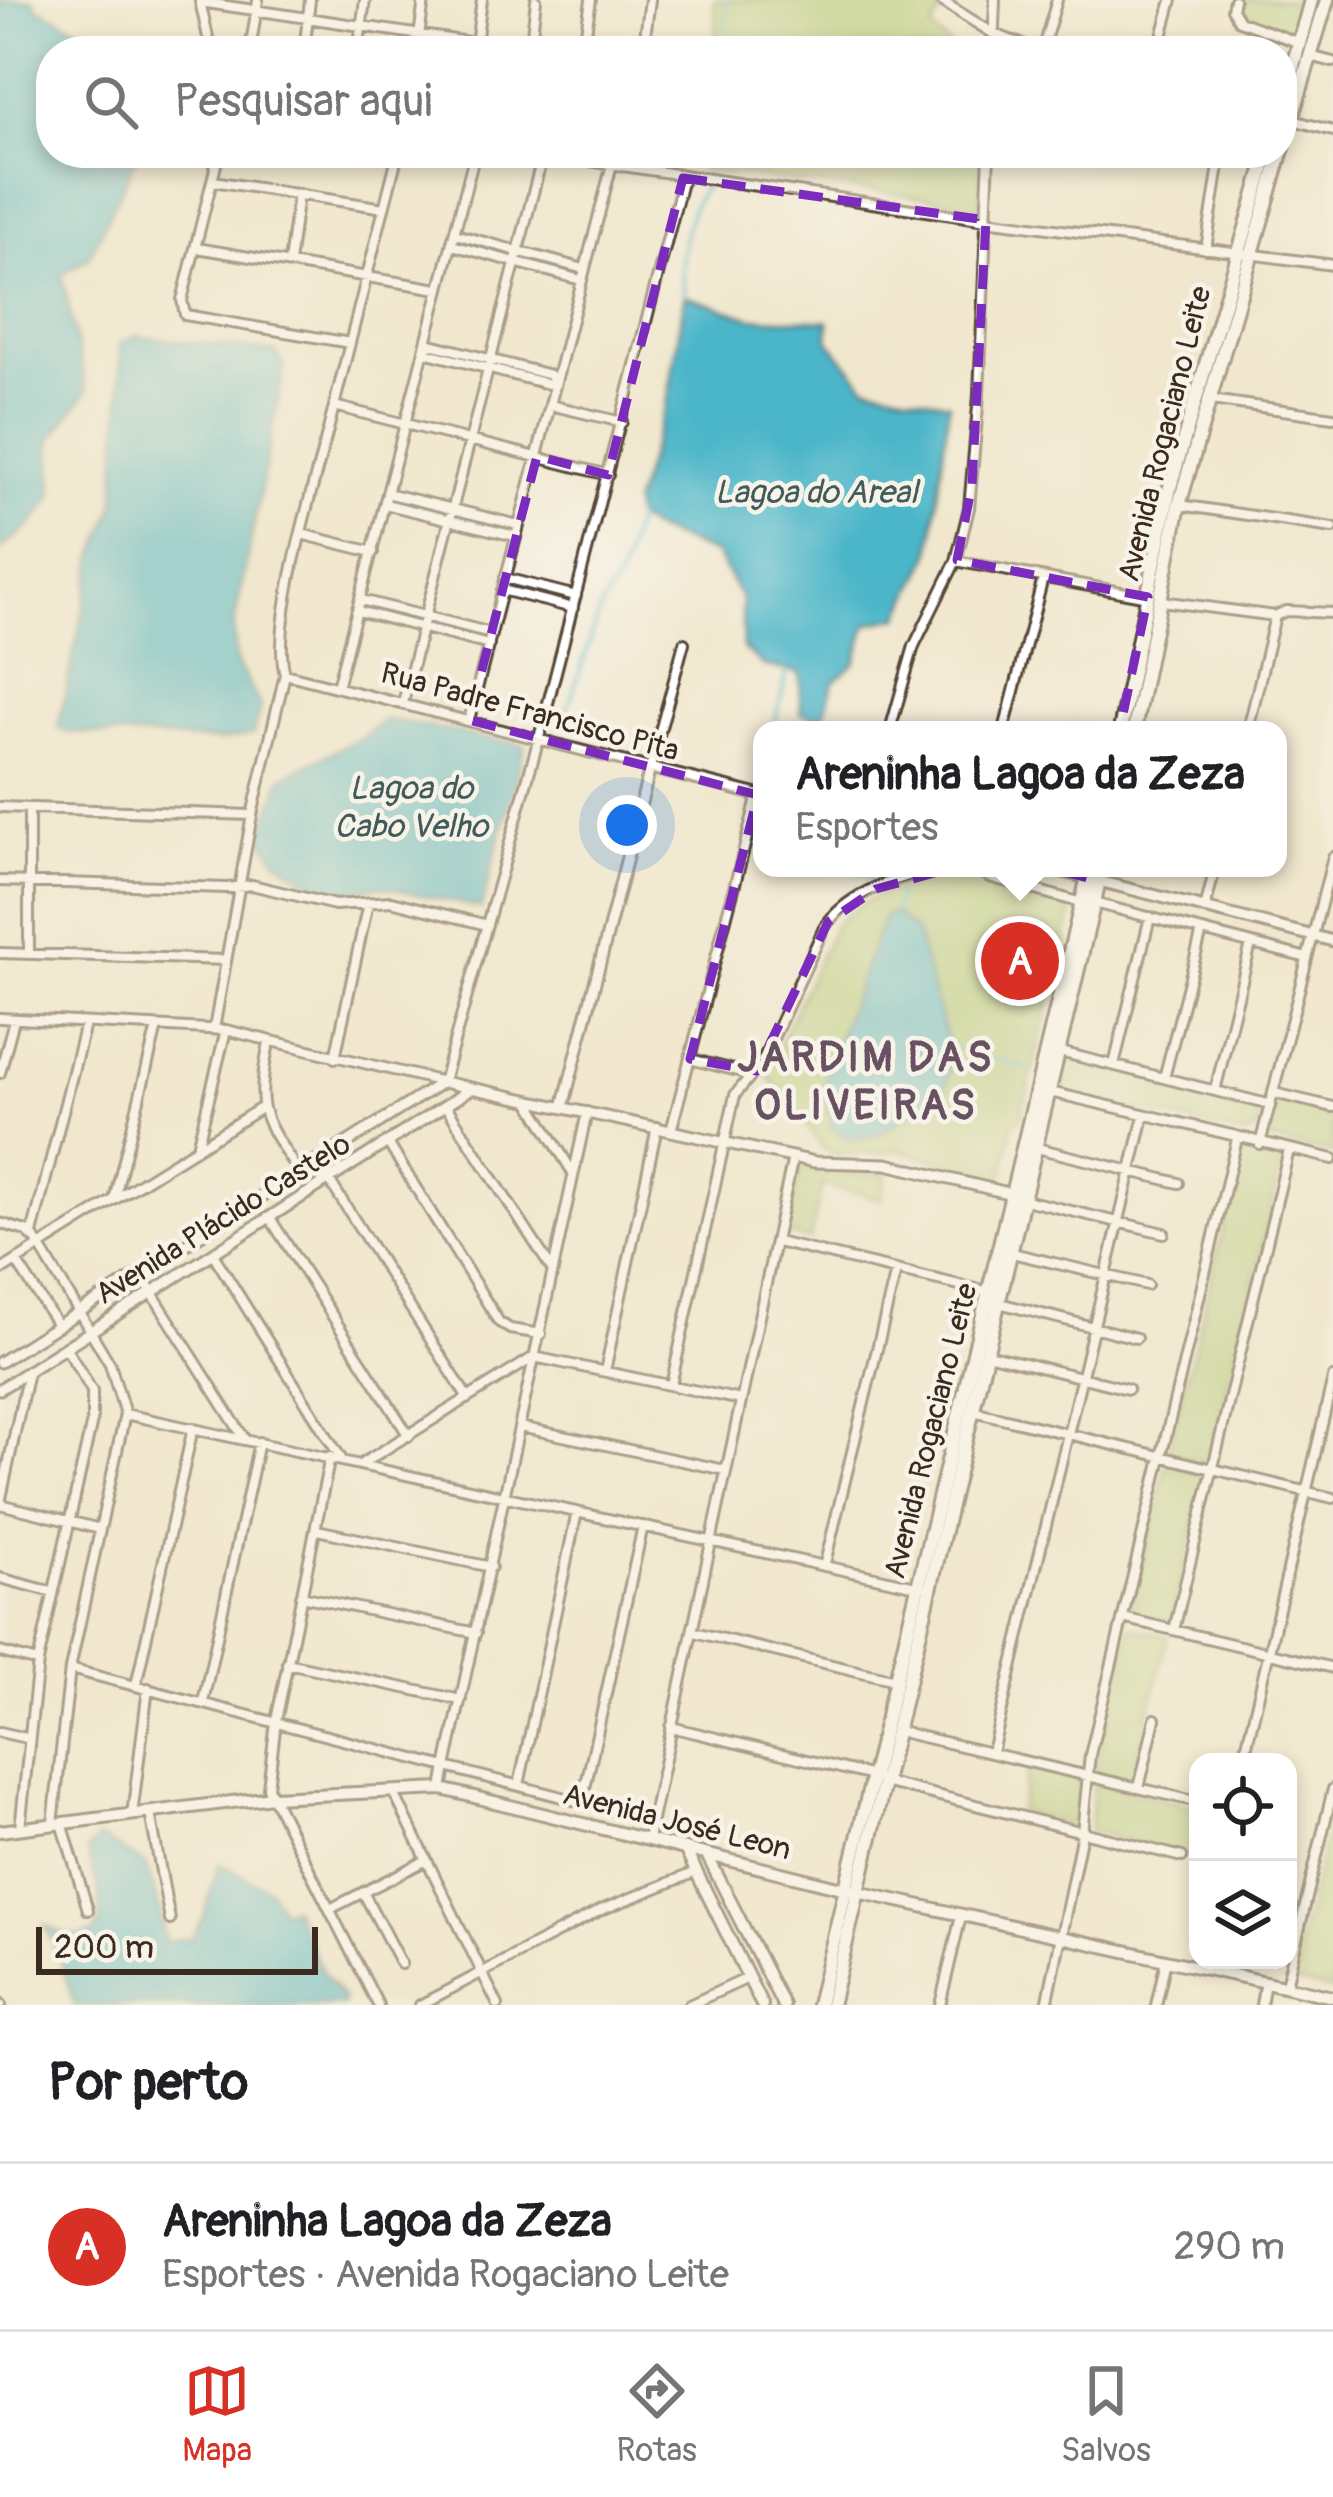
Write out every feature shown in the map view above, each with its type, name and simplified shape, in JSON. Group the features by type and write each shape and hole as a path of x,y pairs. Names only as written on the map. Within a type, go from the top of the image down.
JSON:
{"main road":[{"path":"1297,46 1311,0"},
{"name":"Avenida Rogaciano Leite","path":"1297,88 1327,0"},
{"name":"Avenida Rogaciano Leite","path":"1135,721 1165,506 1264,168"},
{"name":"Avenida Rogaciano Leite","path":"1122,721 1211,400 1242,254 1276,168"},
{"name":"Avenida Rogaciano Leite","path":"879,1779 896,1731 924,1588 1093,877"},
{"name":"Avenida Rogaciano Leite","path":"967,1410 987,1354 994,1298 1012,1253 1018,1197 1037,1148 1047,1078"},
{"name":"Avenida Rogaciano Leite","path":"818,2005 879,1779 895,1680 924,1588"},
{"name":"Avenida José Leon","path":"0,1831 272,1797 442,1789 852,1891 1286,1985 1329,1999"},
{"path":"685,1849 762,2005"},
{"path":"707,1855 783,2005"},
{"name":"Avenida Rogaciano Leite","path":"831,2005 852,1891"}],"street":[{"path":"306,36 310,0"},
{"path":"360,36 365,0"},
{"path":"420,34 424,0"},
{"path":"477,36 482,0"},
{"path":"532,36 536,0"},
{"path":"585,36 591,0"},
{"path":"645,36 650,0"},
{"path":"940,0 1000,36"},
{"path":"994,34 995,0"},
{"path":"1046,36 1057,0"},
{"path":"1162,36 1172,0"},
{"path":"1234,0 1233,13 1239,21 1281,36"},
{"path":"208,36 200,1 257,4 429,36"},
{"path":"252,36 257,4"},
{"path":"1308,55 1333,62"},
{"path":"1297,121 1333,131"},
{"path":"216,168 182,300 183,312 189,318 350,343"},
{"path":"214,1029 252,814 285,674 280,659 282,630 301,534 394,168"},
{"path":"338,687 471,168"},
{"path":"403,703 520,251 536,168"},
{"path":"469,720 583,274 616,168"},
{"path":"632,168 1333,265"},
{"path":"893,721 914,646 956,561 972,485 988,168"},
{"path":"1206,249 1220,168"},
{"path":"443,1082 539,739 683,178"},
{"path":"213,181 385,208"},
{"path":"289,263 298,194"},
{"path":"453,240 520,251 583,274"},
{"path":"453,240 517,262 583,274"},
{"path":"197,248 439,289"},
{"path":"425,347 428,353 489,364 548,384 556,381"},
{"path":"1211,400 1333,417"},
{"path":"550,405 622,422"},
{"path":"334,406 608,475"},
{"path":"386,498 518,525"},
{"path":"1179,505 1333,528"},
{"path":"452,514 515,536"},
{"path":"301,534 373,552"},
{"path":"956,561 1155,599 1275,616 1286,611 1333,613"},
{"path":"506,578 576,596"},
{"path":"1006,721 1043,578"},
{"path":"502,590 573,608"},
{"path":"361,600 490,639"},
{"path":"358,611 424,621"},
{"path":"1250,721 1275,616"},
{"path":"563,1107 684,643"},
{"name":"Rua Padre Francisco Pita","path":"285,674 753,794"},
{"path":"0,807 252,814"},
{"path":"28,808 28,953"},
{"path":"671,1131 753,822"},
{"path":"1260,1144 1333,857"},
{"path":"671,1385 735,1095 768,1052 827,922 876,889 911,877"},
{"path":"989,877 1307,958"},
{"path":"1104,877 1333,941"},
{"path":"1205,908 1213,877"},
{"path":"0,881 252,885 335,905 391,901 488,925"},
{"path":"335,1058 368,903"},
{"path":"1114,1065 1150,917"},
{"path":"1164,1078 1202,931"},
{"path":"1215,1091 1251,944"},
{"path":"0,953 227,960"},
{"path":"0,1018 226,1030 471,1089 794,1157 829,1164 887,1164 1164,1233"},
{"path":"0,1073 14,1021"},
{"path":"85,1024 32,1234 34,1249 116,1376 125,1414 70,1669 53,1824 88,1910"},
{"path":"115,1197 157,1027"},
{"path":"198,1144 226,1030"},
{"path":"269,1043 261,1108 299,1173"},
{"path":"1053,1050 1270,1105"},
{"path":"690,1059 752,1074"},
{"path":"1047,1078 1144,1116 1333,1159"},
{"name":"Avenida Plácido Castelo","path":"0,1362 443,1082"},
{"name":"Avenida Plácido Castelo","path":"0,1389 471,1089"},
{"path":"1274,1093 1333,1107"},
{"path":"528,1100 573,1173"},
{"path":"446,1106 555,1273"},
{"path":"0,1271 261,1108"},
{"path":"442,1789 587,1112"},
{"path":"992,1752 1144,1116"},
{"path":"386,1118 393,1140 499,1322 509,1329 541,1334"},
{"path":"605,1371 657,1127"},
{"path":"1047,2005 1082,1833 1088,1776 1237,1139"},
{"path":"1037,1148 1179,1183"},
{"path":"1174,1630 1289,1150"},
{"path":"648,1839 794,1157"},
{"path":"317,1161 467,1397"},
{"path":"270,1218 409,1436"},
{"path":"0,1223 32,1234"},
{"path":"777,1242 1136,1337"},
{"path":"1012,1253 1147,1285"},
{"path":"213,1255 342,1460"},
{"path":"18,1260 60,1325"},
{"path":"825,1563 896,1270"},
{"path":"140,1274 244,1438"},
{"path":"23,1828 26,1738 38,1662 74,1523 93,1405 87,1378 69,1346"},
{"path":"987,1354 1128,1389"},
{"path":"362,1464 534,1357 741,1400"},
{"path":"28,1372 0,1503 98,1528"},
{"path":"1245,1753 1333,1378"},
{"path":"967,1410 1333,1498"},
{"path":"125,1414 924,1588"},
{"path":"520,1427 725,1470"},
{"path":"136,1685 193,1428"},
{"path":"203,1702 259,1442"},
{"path":"330,1457 276,1721 268,1788 377,2005"},
{"path":"519,1785 577,1512"},
{"path":"582,1802 643,1526"},
{"path":"317,1531 491,1567"},
{"path":"0,1578 53,1592"},
{"path":"301,1596 476,1633"},
{"path":"1123,1618 1333,1668"},
{"path":"694,1632 895,1680"},
{"path":"0,1652 38,1662"},
{"path":"287,1663 461,1700"},
{"path":"70,1669 651,1820"},
{"path":"132,1815 148,1688"},
{"path":"1138,1788 1155,1720"},
{"path":"671,1727 1182,1858"},
{"path":"896,1731 1189,1800"},
{"path":"0,1732 26,1738"},
{"path":"1286,1985 1333,1789"},
{"path":"393,1792 498,2005"},
{"path":"150,1813 170,1920"},
{"path":"330,1910 425,1862"},
{"path":"420,2005 602,1910 696,1872"},
{"path":"363,1892 401,1964"},
{"path":"940,2005 962,1916"},
{"path":"1156,2005 1166,1958"},
{"path":"689,2005 748,1978"},
{"path":"1261,2005 1265,1981"}],"highlighted area":[{"path":"683,178 986,220 972,485 957,560 1148,597 1088,878 999,855 876,889 828,922 757,1071 690,1059 758,795 469,720 537,456 608,475"}],"green space":[{"path":"714,0 933,0 943,9 932,28 940,36 715,36"},
{"path":"1243,0 1304,0 1292,35 1240,14"},
{"path":"981,168 980,208 931,198 701,170"},
{"path":"957,877 1067,907 1072,914 1020,1120 1013,1122 1004,1173 998,1179 896,1149 835,1154 825,1150 766,1073 834,926 872,898"},
{"path":"1069,1057 1263,1108 1258,1129 1245,1136 1061,1091"},
{"path":"1276,1102 1333,1115 1333,1154 1267,1140"},
{"path":"1243,1148 1284,1157 1209,1463 1168,1453"},
{"path":"800,1168 835,1174 887,1173 881,1199 822,1185 810,1240 786,1230"},
{"path":"1166,1465 1207,1475 1171,1622 1130,1612"},
{"path":"1130,1627 1168,1636 1133,1780 1095,1770"},
{"path":"1029,1768 1080,1780 1078,1824 1019,1811"},
{"path":"1096,1783 1189,1805 1189,1856 1090,1831"},
{"path":"1333,1808 1333,1991 1289,1981 1292,1969 1297,1969 1297,1950"}],"water":[{"path":"0,0 33,0 38,8 95,36 36,36 36,168 131,168 89,257 62,275 87,392 51,440 53,496 31,525 0,550"},
{"name":"Lagoa do Areal","path":"685,296 752,318 829,321 828,340 865,385 949,403 931,553 900,617 867,624 856,662 833,683 823,719 801,713 800,673 763,665 743,648 742,600 716,554 649,528 635,517 633,505 668,399"},
{"path":"135,336 276,352 285,365 234,626 236,661 261,707 253,734 220,741 66,732 58,727 95,556 115,505 119,344"},
{"name":"Lagoa do Cabo Velho","path":"385,719 525,745 481,908 381,886 343,893 321,889 279,862 261,837 282,777 362,737"},
{"path":"894,912 916,932 952,1063 944,1092 878,1134 852,1140 833,1129 824,1091 830,1059 884,917"},
{"path":"100,1838 146,1865 165,1942 192,1938 219,1864 269,1889 282,1910 292,1907 343,2005 74,2005 59,1954 44,1925 72,1936 96,1929 101,1905 86,1850"}],"waterway":[{"path":"723,36 729,0"},
{"path":"685,295 684,239 704,187"},
{"path":"565,716 601,608 620,575 637,516"},
{"path":"775,721 788,668"},
{"path":"869,877 874,881"},
{"path":"894,891 898,896 895,911"},
{"path":"946,1045 1030,1069"}],"place":[{"name":"Areninha Lagoa da Zeza","path":"1020,961"}],"district":[{"name":"JARDIM DAS OLIVEIRAS","path":"866,1082"}]}
